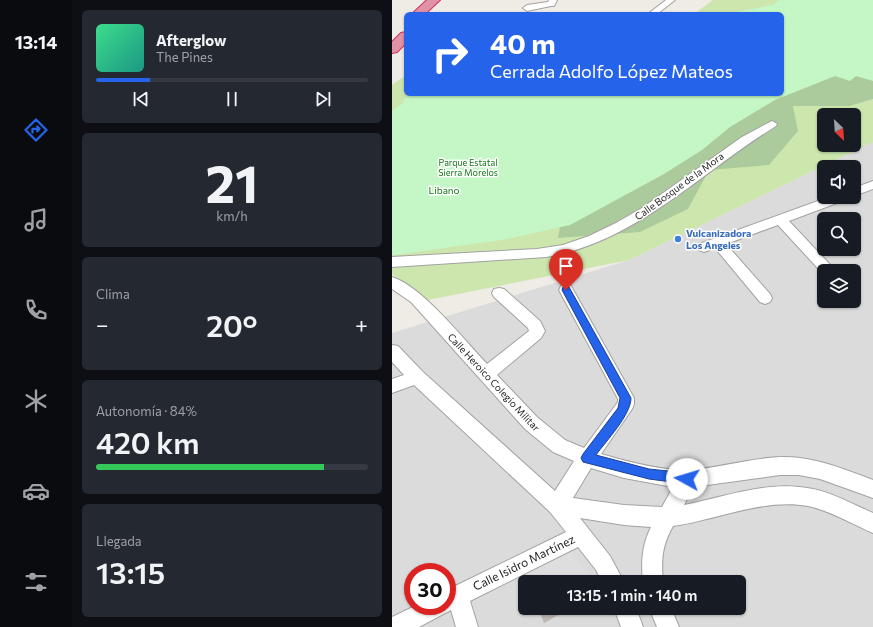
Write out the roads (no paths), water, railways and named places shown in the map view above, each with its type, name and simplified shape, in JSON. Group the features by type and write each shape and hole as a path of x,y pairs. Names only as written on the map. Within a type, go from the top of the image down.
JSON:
{"highway":[{"path":"420,12 434,0"},
{"path":"432,12 444,0"},
{"path":"392,38 404,27"},
{"path":"392,50 404,38"}],"street":[{"path":"527,8 551,4 553,0"},
{"path":"655,12 671,0"},
{"name":"Calle Bosque de la Mora","path":"392,262 530,254 566,249 616,229 637,217 746,139 772,124"},
{"path":"861,190 873,186"},
{"path":"704,247 822,204"},
{"path":"780,219 822,264"},
{"path":"718,242 764,298"},
{"name":"Calle Heroico Colegio Militar","path":"392,282 416,298 542,433 559,446 587,458 643,473 687,479 780,466 799,466 820,470 873,489"},
{"path":"557,505 587,458 626,404 626,398 566,290"},
{"path":"487,374 536,334 537,330 535,325 499,293"},
{"path":"392,351 417,377 557,505 603,563 610,575"},
{"path":"392,386 417,377"},
{"path":"652,575 651,563 655,540 687,479"},
{"path":"557,505 624,515 666,517 770,497 790,495 809,497 873,523"},
{"name":"Calle Isidro Martínez","path":"456,597 580,535"},
{"path":"456,606 467,627"},
{"path":"396,627 420,615"},
{"path":"628,615 632,627"},
{"path":"663,615 668,627"}],"place":[{"name":"Vulcanizadora Los Angeles","path":"678,239"}],"park label":[{"name":"Parque Estatal Sierra Morelos","path":"468,168"},
{"name":"Libano","path":"444,190"}]}
